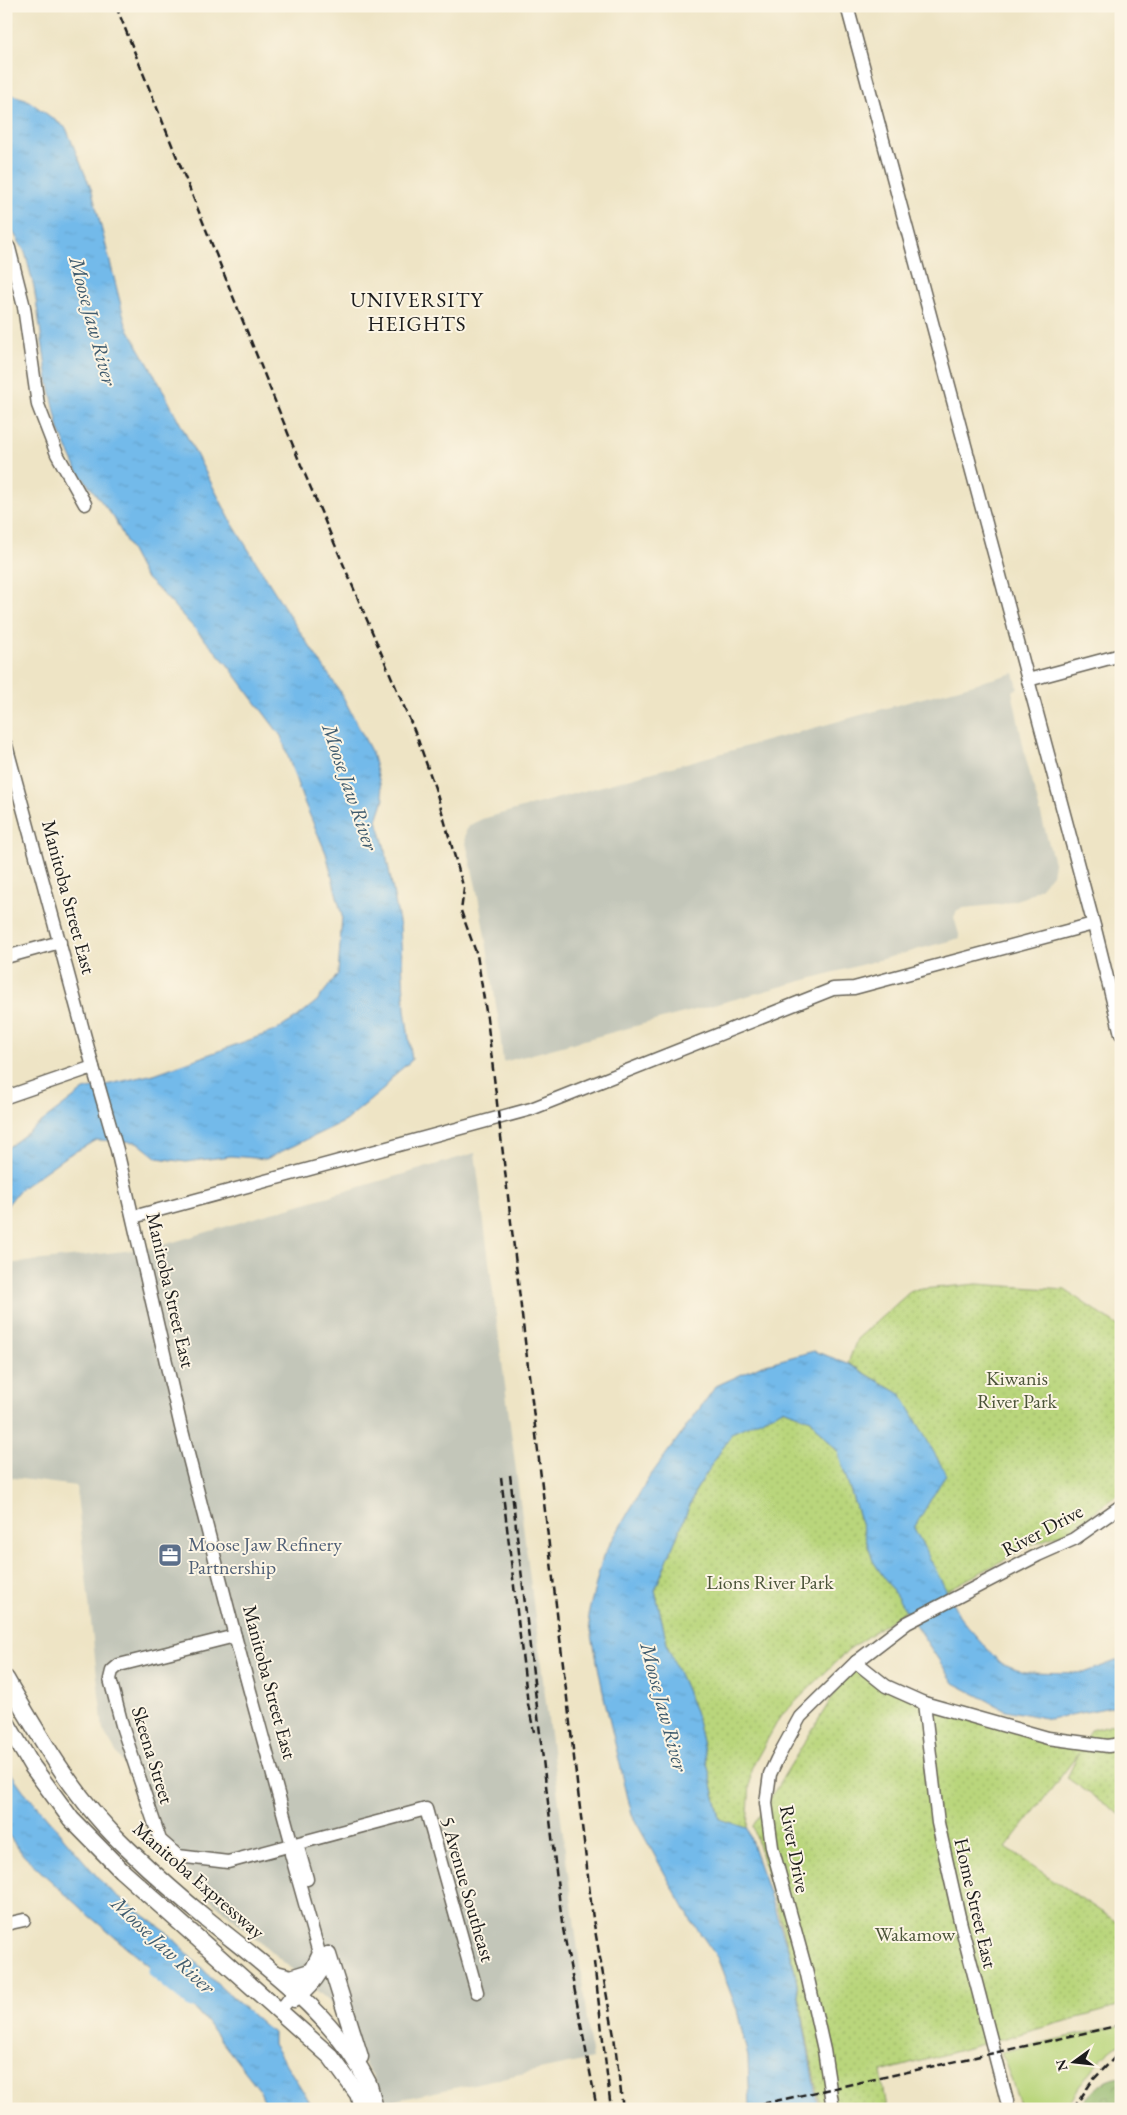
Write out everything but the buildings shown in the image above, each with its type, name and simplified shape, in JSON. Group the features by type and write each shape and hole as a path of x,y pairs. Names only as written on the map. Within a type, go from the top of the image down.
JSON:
{"main road":[{"name":"Manitoba Expressway","path":"6,1679 52,1758 88,1806 121,1842 207,1919 276,1974 345,2044 369,2085 368,2107"},
{"name":"Manitoba Expressway","path":"6,1722 32,1766 71,1819 121,1870 331,2057 368,2107"},
{"path":"328,1955 369,2085"},
{"path":"276,1974 291,1978 310,1972"}],"street":[{"path":"848,6 1121,1034"},
{"path":"6,244 9,248 24,306 38,405 57,454 85,504"},
{"path":"1028,680 1121,655"},
{"name":"Manitoba Street East","path":"6,745 94,1073 117,1150 181,1426 235,1636 328,1955 321,1973 279,2012"},
{"path":"133,1218 531,1109 832,990 854,988 1094,928"},
{"path":"6,957 60,942"},
{"path":"6,1097 94,1073"},
{"name":"River Drive","path":"833,2109 824,2050 806,1970 772,1847 766,1803 770,1774 800,1717 856,1662 912,1620 1074,1539 1121,1506"},
{"name":"Skeena Street","path":"235,1636 119,1665 112,1671 110,1679 123,1729 160,1840 178,1856 228,1862 295,1845"},
{"path":"856,1662 886,1686 924,1704 1048,1738 1108,1746 1121,1744"},
{"name":"Home Street East","path":"924,1704 938,1823 977,1987 1009,2109"},
{"name":"5 Avenue Southeast","path":"295,1845 426,1809 477,1992"},
{"name":"Manitoba Street East","path":"295,1845 291,1854 319,1953 297,1994"},
{"path":"6,1924 24,1920"}],"shaded area":[{"path":"1014,673 1018,688 1012,691 1026,759 1054,863 1052,874 1041,887 1028,896 1003,904 964,908 957,911 954,917 960,938 503,1062 487,947 465,838 466,831 470,825 482,819"},
{"name":"Moose Jaw Refinery Partnership","path":"475,1153 592,2059 387,2102 329,2001 197,1888 103,1730 76,1486 6,1477 6,1264 153,1248"}],"green space":[{"name":"Kiwanis River Park","path":"977,1284 1065,1290 1121,1328 1121,1492 1069,1531 1033,1544 946,1591 914,1528 902,1395 848,1363 857,1339 912,1290"},
{"name":"Lions River Park","path":"783,1409 811,1420 838,1452 873,1561 906,1610 849,1649 780,1717 751,1769 747,1828 720,1819 695,1711 668,1648 655,1590 696,1490 732,1432"},
{"name":"Wakamow","path":"851,1667 1081,1750 1090,1730 1121,1722 1121,1815 1067,1778 1079,1753 1006,1848 1121,1925 1121,2006 881,2072 887,2109 820,2109 794,1967 753,1826"},
{"path":"1121,2025 1121,2043 1096,2064 1066,2109 1022,2109 1001,2052"},
{"path":"1121,2077 1121,2109 1078,2109 1101,2084"}],"water":[{"path":"6,93 26,99 66,128 92,191 126,325 158,381 232,523 294,623 341,693 372,753 384,799 377,820 385,849 400,927 405,1010 412,1060 393,1076 385,1088 345,1121 266,1159 231,1156 186,1162 157,1158 137,1142 97,1140 65,1157 20,1189 6,1207 6,1149 84,1090 154,1074 277,1030 317,1001 338,974 342,916 326,853 302,797 281,736 227,664 144,576 114,518 77,470 59,430 48,380 34,287 25,252 6,220"},
{"path":"814,1351 847,1363 902,1395 946,1474 914,1528 961,1619 999,1662 1024,1672 1084,1673 1121,1659 1121,1705 1050,1719 1006,1710 954,1683 873,1561 838,1452 811,1420 783,1409 732,1433 696,1490 655,1590 668,1648 695,1711 720,1819 747,1828 794,1967 818,2109 750,2109 748,2057 737,2010 717,1957 692,1922 632,1815 604,1697 588,1615 603,1556 648,1479 716,1386 762,1365"},
{"path":"6,1766 23,1790 107,1888 169,1934 217,1984 273,2033 273,2044 310,2102 319,2109 268,2109 259,2089 204,2019 176,1988 88,1915 24,1856 6,1832"}],"waterway":[{"name":"Moose Jaw River","path":"156,1971 192,2001"}],"railway":[{"path":"116,6 298,458 417,737 436,791 464,889 461,911 477,955 487,1018 593,1919 614,2036 623,2109"},
{"path":"510,1475 562,1923 597,2109"},
{"path":"501,1477 528,1704 534,1732"},
{"path":"594,1962 611,2109"},
{"path":"739,2109 1121,2025"},
{"path":"1073,2109 1093,2080 1121,2051"}],"place":[{"name":"Moose Jaw Refinery Partnership","path":"170,1555"}],"district":[{"name":"UNIVERSITY HEIGHTS","path":"417,312"}]}
